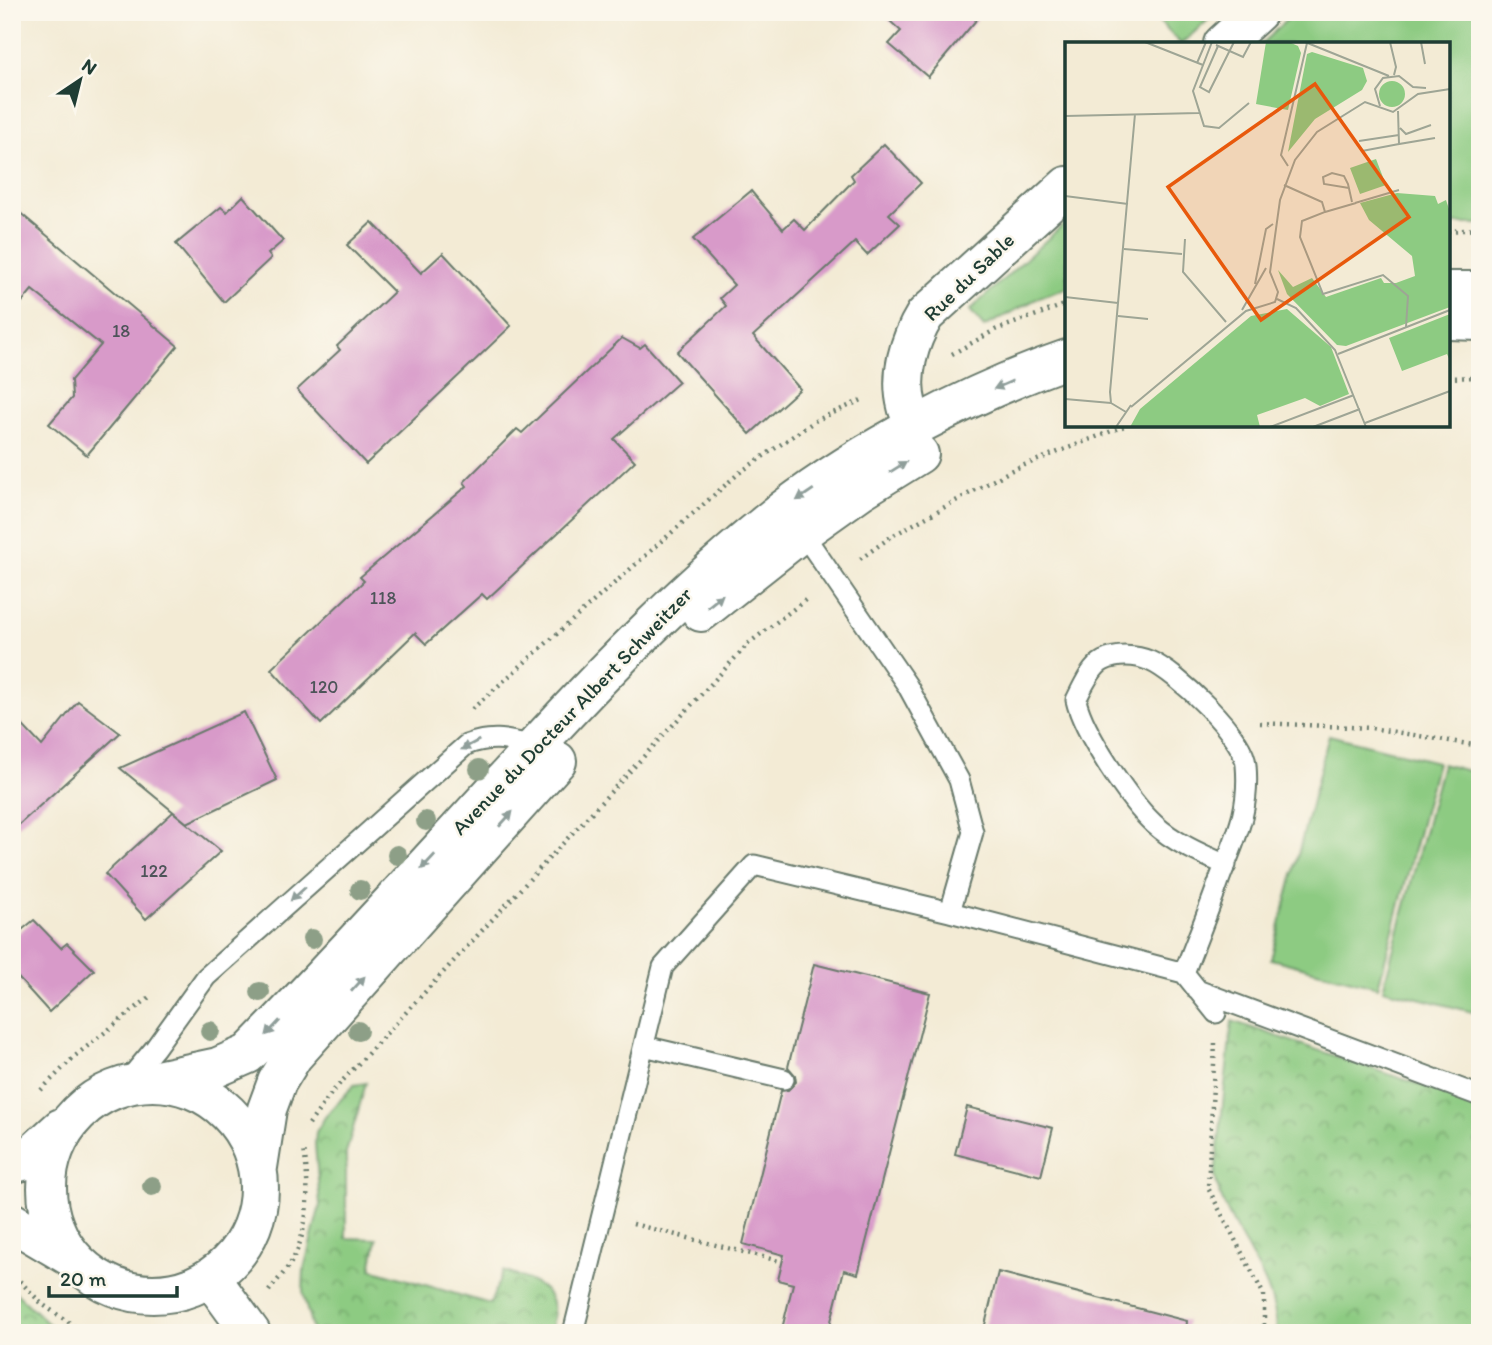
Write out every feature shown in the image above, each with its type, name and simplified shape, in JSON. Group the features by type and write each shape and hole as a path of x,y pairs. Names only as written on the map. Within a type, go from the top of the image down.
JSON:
{"main road":[{"path":"1225,42 1258,12"},
{"name":"Rue du Sable","path":"917,426 907,408 905,381 908,352 914,333 925,315 1065,188"},
{"path":"1450,291 1480,291"},
{"path":"1450,320 1480,321"},
{"name":"Avenue du Docteur Albert Schweitzer","path":"138,1083 219,1067 248,1054 535,746 681,595 785,509 846,467 917,426 984,393 1065,360"},
{"name":"Avenue du Docteur Albert Schweitzer","path":"258,1167 267,1109 277,1082 293,1056 610,702 700,613 802,532 861,490 929,448 996,415 1065,388"},
{"path":"12,1164 26,1160 97,1096 138,1083 188,1087 220,1105 245,1133 258,1167 259,1199 251,1230 235,1256 211,1278 184,1290 154,1295 124,1290 96,1278 73,1258 12,1222"},
{"path":"73,1258 56,1231 47,1201 48,1170 57,1140 75,1114"},
{"path":"211,1278 245,1325"}],"lane":[{"path":"802,532 907,685 959,780 973,832 950,912"},
{"path":"1184,973 1240,831 1247,793 1246,760 1224,725 1180,680 1150,661 1127,655 1102,661 1088,678 1076,700 1080,717 1116,777 1153,823 1178,842 1226,865"},
{"path":"138,1083 155,1048 206,977 466,745 482,739 498,738 535,746"},
{"path":"573,1333 663,967 754,865 950,912 1184,973 1216,1013"},
{"path":"1197,990 1480,1097"},
{"path":"643,1046 785,1079"}],"path":[{"path":"1450,231 1480,229"},
{"path":"1450,378 1480,377"},
{"path":"308,1127 333,1091 749,643 892,536 1012,470 1122,427"},
{"path":"1224,725 1266,723 1371,728 1480,746"},
{"path":"1216,1013 1208,1188 1264,1295 1264,1333"},
{"path":"245,1325 295,1255 306,1215 308,1175 304,1147"},
{"path":"602,1216 783,1262"},
{"path":"12,1274 42,1304 88,1333"}],"green space":[{"path":"1150,12 1217,12 1183,42 1179,42"},
{"path":"1295,12 1480,12 1480,224 1450,224 1450,42 1263,42"},
{"path":"1065,223 1065,289 1040,297 984,327 970,310"},
{"path":"1329,735 1437,762 1378,987 1271,959"},
{"path":"1442,764 1480,774 1480,1014 1383,989"},
{"path":"1232,1021 1480,1105 1480,1333 1277,1333 1269,1291 1229,1216 1215,1176"},
{"path":"366,1083 346,1153 346,1238 377,1239 371,1269 490,1304 503,1271 536,1284 550,1297 553,1306 551,1333 313,1333 303,1294 304,1269 320,1205 316,1132 325,1117 354,1085"},
{"path":"12,1289 58,1333 12,1333"}],"building":[{"path":"880,12 983,12 928,77 889,44 901,31"},
{"path":"884,144 921,183 889,214 900,224 867,255 855,242 753,336 800,389 750,434 677,352 726,306 720,298 734,285 693,239 751,191 783,229 794,219 805,230 854,180 851,175"},
{"path":"243,196 283,241 268,254 271,258 224,302 176,244 221,207 227,212"},
{"path":"12,206 178,346 87,455 49,424 72,398 71,380 101,345 32,290 12,314"},
{"path":"372,222 421,273 443,253 511,326 366,464 297,390 340,350 337,346 394,292 347,245"},
{"path":"622,338 640,348 645,344 679,382 614,439 635,461 487,599 482,594 426,644 415,633 321,724 271,669 364,581 360,577 467,486 464,482 517,429 522,433"},
{"path":"78,701 120,733 12,831 12,714 42,746"},
{"path":"244,712 277,780 187,823 120,768"},
{"path":"173,812 221,851 146,919 105,874"},
{"path":"34,920 61,948 67,943 94,970 49,1012 12,971 12,938"},
{"path":"814,964 930,993 858,1274 844,1270 828,1333 781,1333 793,1284 778,1280 784,1255 743,1244 781,1091 788,1090 796,1082 795,1075 788,1067"},
{"path":"967,1107 1053,1128 1041,1176 955,1154"},
{"path":"998,1272 1187,1321 1186,1333 983,1333"}]}
